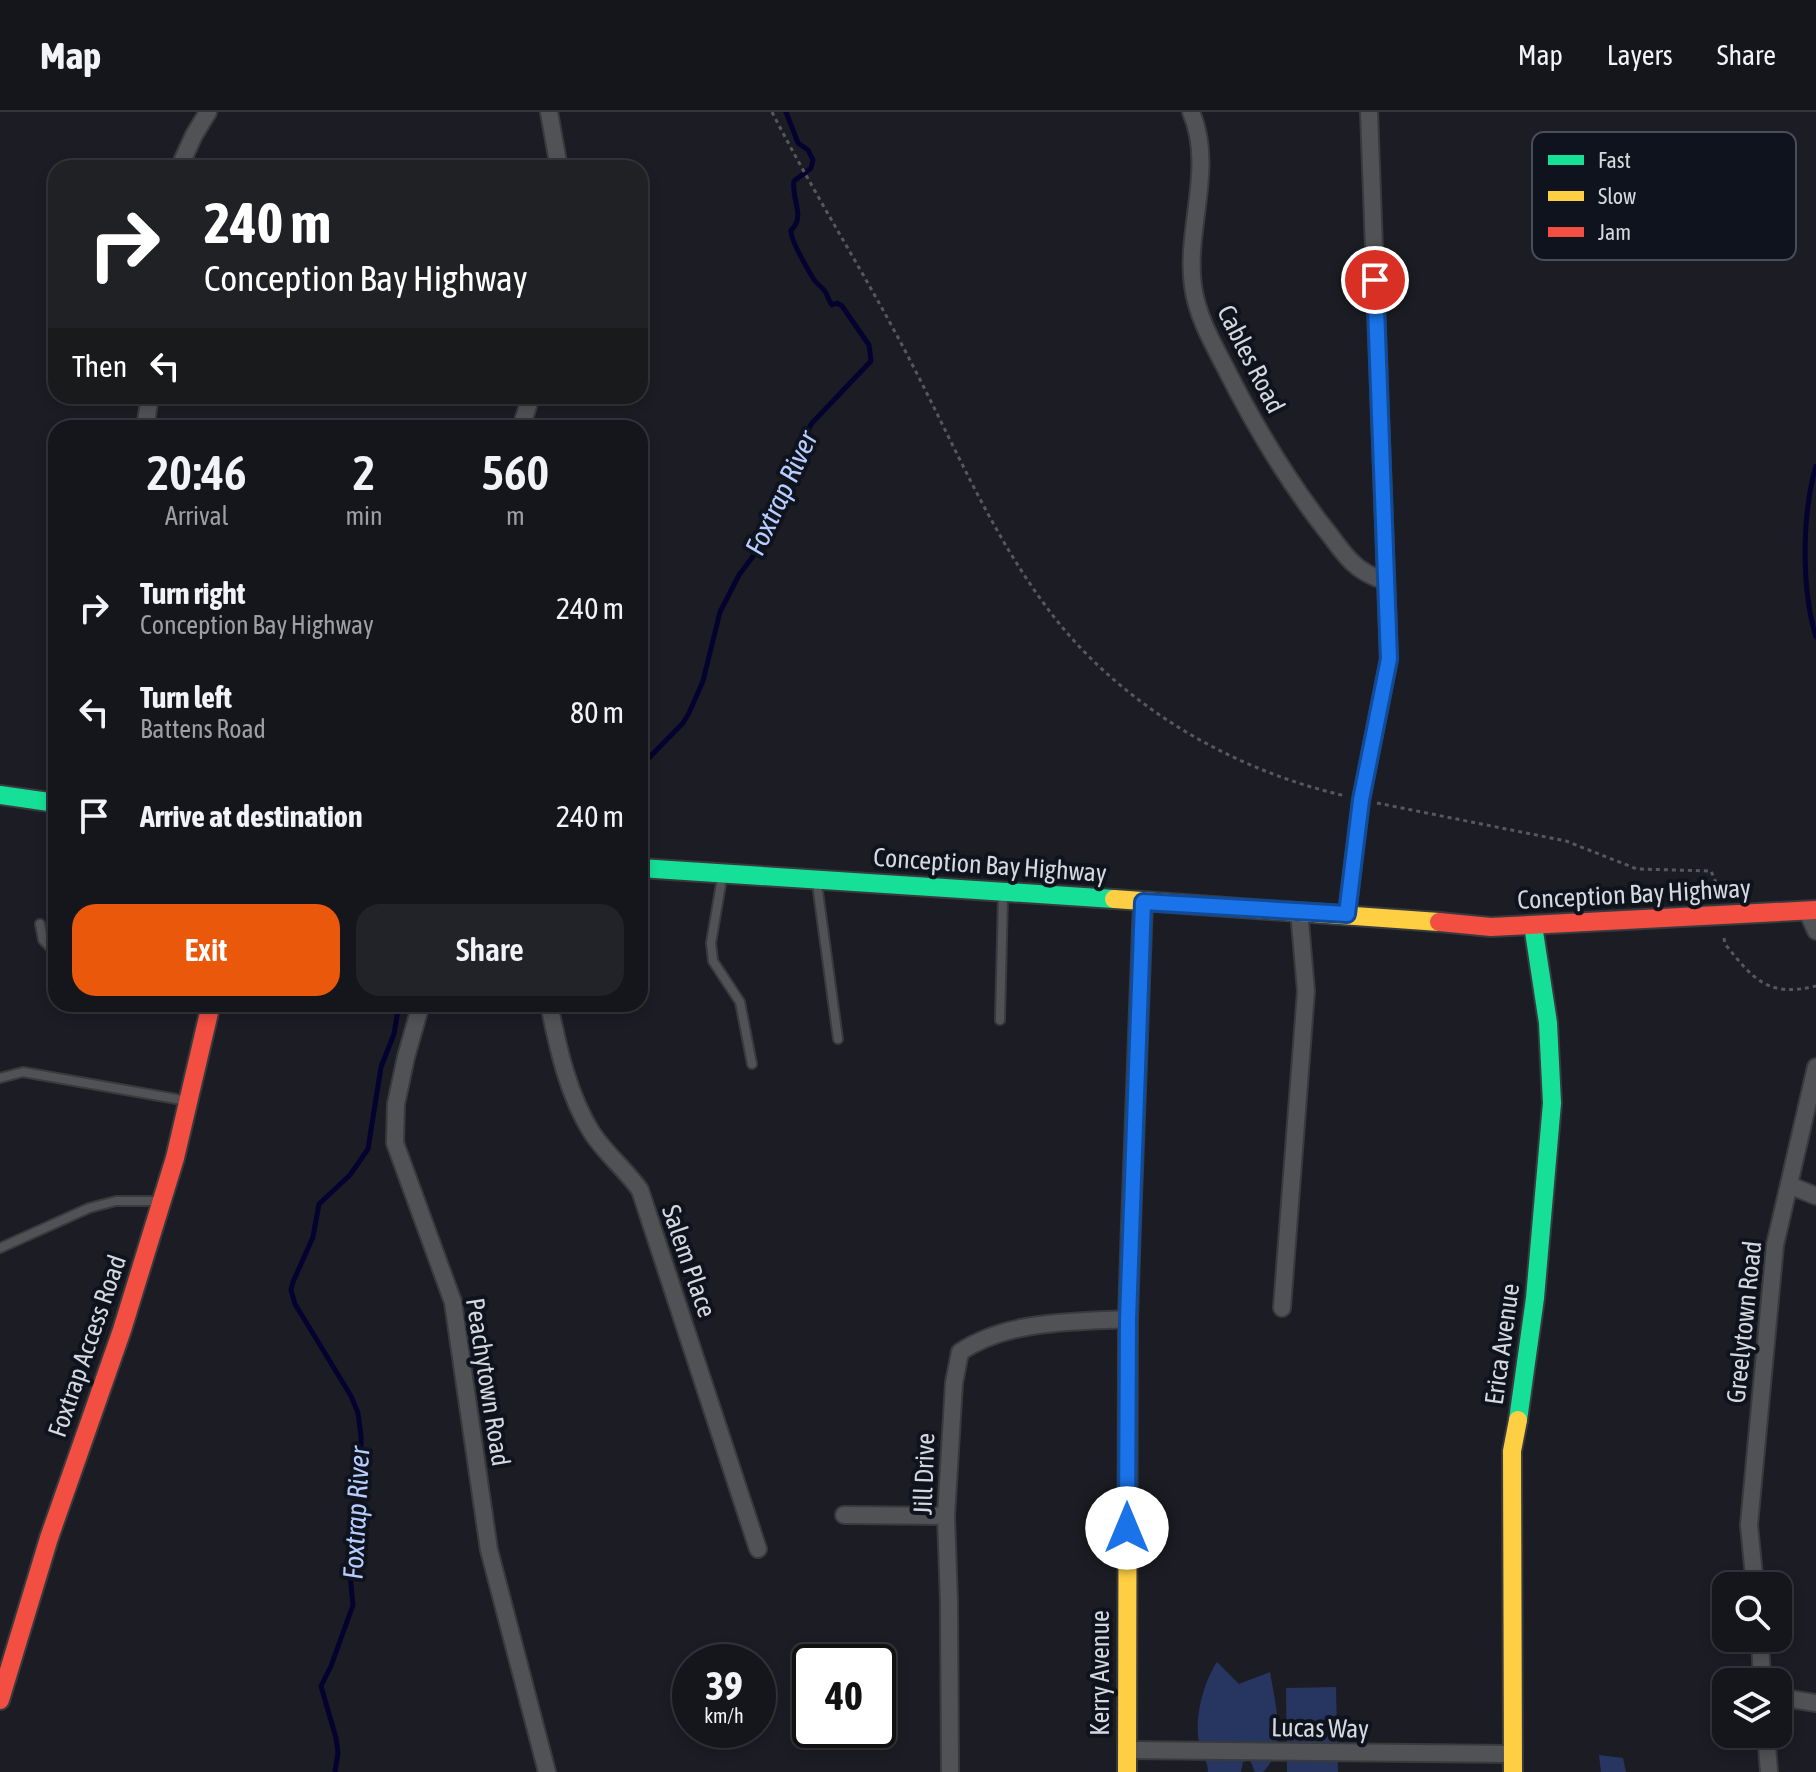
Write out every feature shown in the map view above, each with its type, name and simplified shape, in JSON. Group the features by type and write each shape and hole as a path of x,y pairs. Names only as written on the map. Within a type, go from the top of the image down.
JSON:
{"main road":[{"path":"0,795 48,802"},
{"name":"Conception Bay Highway","path":"648,868 1347,914 1491,927 1812,911"},
{"name":"Kerry Avenue","path":"1127,1772 1128,1319 1143,902"},
{"name":"Erica Avenue","path":"1513,1763 1512,1451 1534,1321 1549,1167 1552,1080 1547,1003 1533,925"},
{"name":"Foxtrap Access Road","path":"0,1700 49,1538 122,1330 162,1201 209,1012"}],"street":[{"path":"183,160 208,112"},
{"path":"549,112 558,160"},
{"name":"Cables Road","path":"1191,112 1198,131 1200,158 1191,270 1204,326 1262,435 1310,509 1351,561 1368,574 1385,581"},
{"path":"1347,914 1361,800 1389,659 1369,112"},
{"path":"1282,1308 1306,991 1299,911"},
{"path":"1812,911 1816,931"},
{"name":"Peachytown Road","path":"419,1012 396,1104 395,1143 453,1302 489,1550 547,1772"},
{"name":"Salem Place","path":"551,1012 561,1060 593,1134 640,1190 758,1549"},
{"name":"Greelytown Road","path":"1754,1572 1749,1525 1775,1245 1816,1067"},
{"path":"1789,1185 1816,1196"},
{"name":"Jill Drive","path":"950,1772 946,1516 954,1383 960,1352 986,1338 1016,1329 1060,1322 1128,1319"},
{"path":"844,1515 946,1516"},
{"path":"1792,1699 1816,1703"},
{"path":"1767,1748 1769,1772"},
{"name":"Lucas Way","path":"1126,1750 1513,1763"}],"lane":[{"path":"722,873 711,943 713,961 740,1002 752,1064"},
{"path":"816,879 838,1039"},
{"path":"1000,1020 1004,892"},
{"path":"40,924 43,940 48,945"},
{"path":"0,1078 23,1072 189,1101"},
{"path":"0,1248 89,1208 116,1201 162,1201"}],"path":[{"path":"772,112 807,180 912,364 997,527 1043,604 1085,653 1153,709 1191,735 1291,781 1361,800 1566,841 1637,869"}],"shaded area":[{"path":"1217,1662 1239,1684 1270,1672 1278,1738 1271,1762 1263,1772 1255,1772 1250,1760 1243,1762 1241,1772 1208,1772 1199,1742 1198,1722 1204,1689"},
{"path":"1336,1687 1338,1772 1287,1772 1286,1688"},
{"path":"1599,1755 1623,1758 1626,1772 1601,1772"}],"waterway":[{"name":"Foxtrap River","path":"648,759 689,713 703,681 720,612 739,575 760,547 804,437 812,423 871,361 869,345 842,306 837,303 832,305 813,278 793,240 791,230 798,214 794,181 811,168 813,160 808,150 798,143 786,112"},
{"path":"1816,466 1808,506 1805,551 1808,596 1816,637"},
{"name":"Foxtrap River","path":"335,1772 338,1753 336,1738 321,1686 353,1605 350,1575 361,1513 361,1436 358,1413 351,1396 295,1304 291,1290 313,1237 319,1204 350,1175 368,1149 381,1067 394,1034 398,1012"}],"traffic: fast":[{"path":"0,795 48,802"},
{"path":"648,869 1114,899"},
{"path":"1518,1420 1535,1298 1552,1103 1548,1023 1533,925"}],"traffic: slow":[{"path":"1114,899 1439,922"},
{"path":"1127,1772 1131,1223"},
{"path":"1513,1772 1512,1451 1518,1420"}],"traffic: jam":[{"path":"1131,1223 1143,902"},
{"path":"1439,922 1491,927 1816,910"},
{"path":"0,1700 49,1538 122,1330 175,1158 209,1012"}],"route":[{"path":"1127,1528 1128,1319 1143,902 1347,914 1361,800 1389,659 1375,280"}]}
